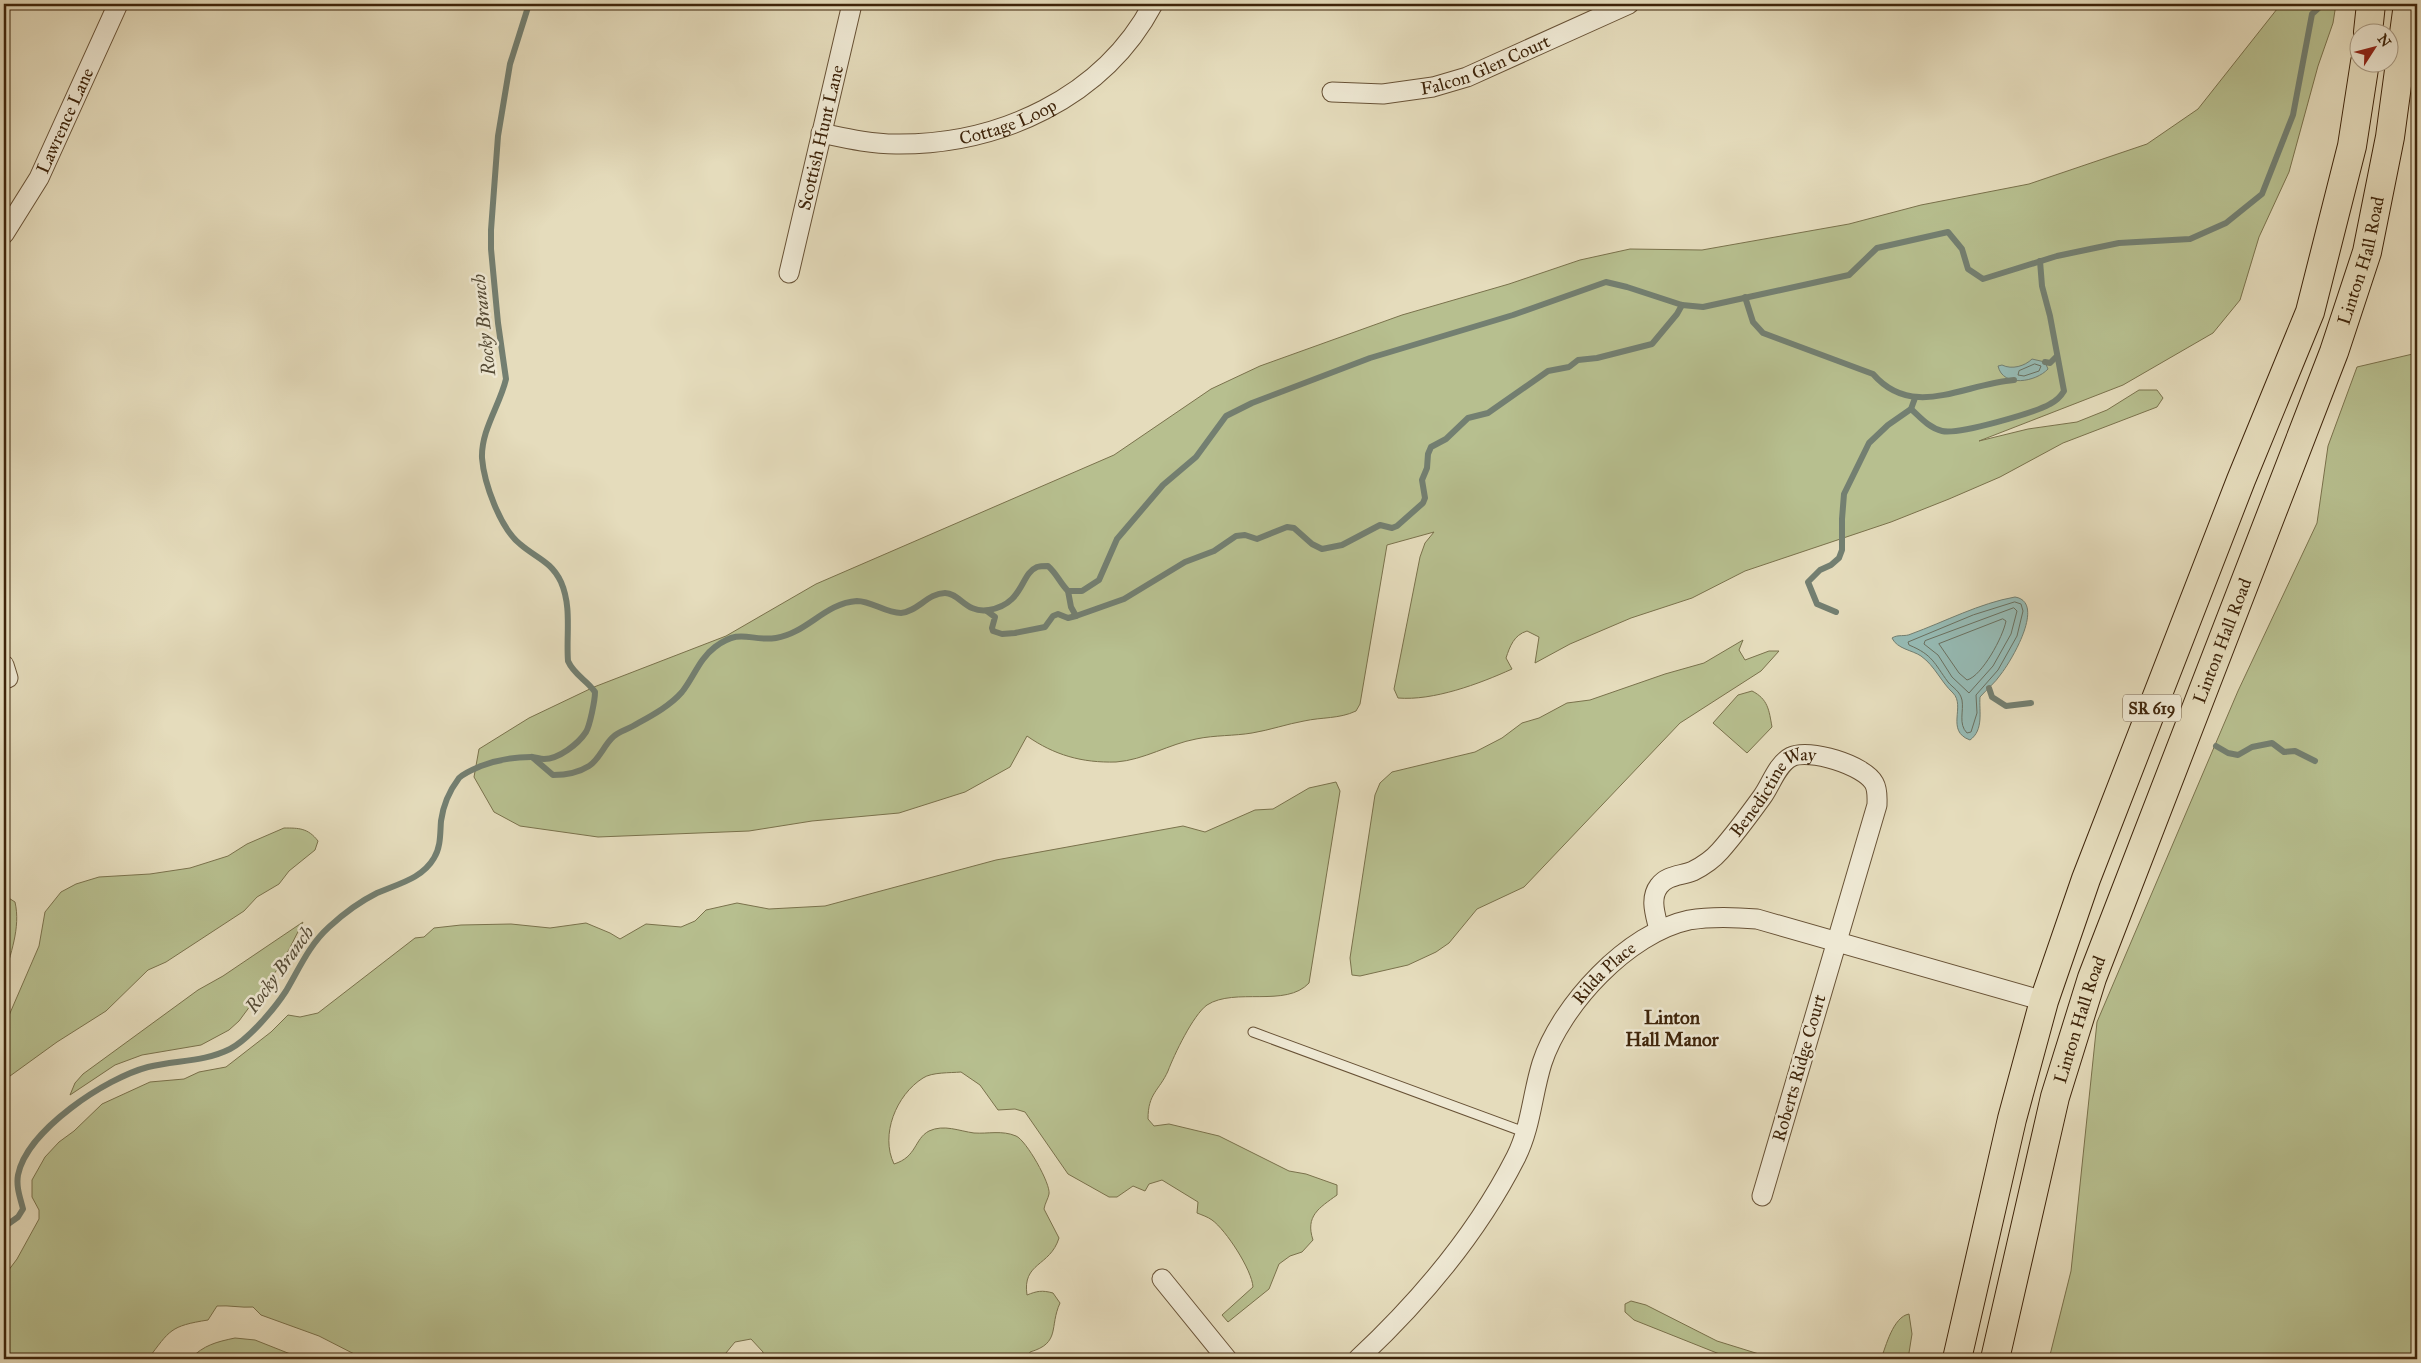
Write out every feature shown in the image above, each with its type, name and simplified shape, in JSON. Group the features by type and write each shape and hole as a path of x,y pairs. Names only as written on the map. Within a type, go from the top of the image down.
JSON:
{"main road":[{"path":"2369,22 2371,4"},
{"name":"Linton Hall Road","path":"1995,1359 2055,1097 2092,978 2334,352 2366,252 2390,137 2408,4"},
{"name":"Linton Hall Road","path":"1957,1359 2012,1119 2044,1001 2086,879 2241,480 2310,312 2352,146 2363,72"}],"street":[{"name":"Lawrence Lane","path":"4,234 39,178 118,4"},
{"name":"Scottish Hunt Lane","path":"789,273 852,4"},
{"name":"Cottage Loop","path":"821,133 855,140 894,144 933,143 971,137 1016,124 1051,108 1081,88 1108,64 1127,42 1153,4"},
{"name":"Falcon Glen Court","path":"1332,92 1383,94 1433,87 1467,77 1629,4"},
{"name":"Benedictine Way","path":"1659,930 1654,896 1659,886 1667,879 1693,870 1713,858 1762,796 1781,766 1790,758 1811,754 1864,772 1874,783 1877,792 1876,805 1835,940"},
{"name":"Rilda Place","path":"1358,1359 1418,1298 1456,1252 1503,1182 1527,1133 1542,1064 1561,1021 1585,991 1612,965 1659,930 1688,920 1723,916 1757,919 2044,1001"},
{"name":"Roberts Ridge Court","path":"1762,1196 1835,940"},
{"path":"1162,1279 1227,1359"}],"lane":[{"path":"1253,1032 1527,1133"}],"green space":[{"path":"2281,4 2336,4 2333,23 2318,66 2289,172 2259,237 2240,300 2213,333 2123,385 1979,441 2028,429 2077,422 2107,410 2139,390 2157,390 2163,398 2157,407 2063,443 2000,477 1949,499 1891,522 1745,571 1692,598 1631,618 1570,644 1535,663 1539,637 1527,631 1513,641 1509,649 1506,658 1512,669 1456,690 1426,697 1398,698 1394,689 1420,557 1425,543 1434,532 1387,545 1360,704 1356,711 1252,733 1196,739 1137,758 1116,762 1092,761 1058,753 1027,736 1010,767 965,792 899,813 812,821 749,831 598,837 520,826 494,812 474,777 479,749 529,718 594,687 726,636 816,584 1114,455 1211,389 1260,366 1402,315 1509,284 1580,260 1630,249 1702,250 1849,224 1921,205 2029,184 2147,144 2198,109"},
{"path":"2417,353 2417,1359 2049,1359 2071,1271 2097,1022 2238,691 2317,523 2328,446 2357,367"},
{"path":"1743,640 1739,650 1745,660 1769,651 1779,651 1761,671 1680,723 1524,887 1477,909 1449,943 1436,952 1408,965 1360,976 1352,975 1350,958 1375,795 1380,783 1392,772 1475,752 1502,738 1522,723 1539,718 1567,703 1590,700 1665,674 1704,663"},
{"path":"1752,691 1765,701 1769,710 1772,727 1747,753 1713,723 1738,695"},
{"path":"1336,782 1340,791 1309,983 1299,990 1287,994 1232,997 1207,1005 1190,1026 1165,1078 1152,1098 1148,1110 1148,1119 1154,1126 1169,1124 1219,1136 1289,1171 1306,1174 1337,1185 1337,1195 1319,1209 1312,1219 1311,1232 1313,1240 1302,1252 1290,1256 1279,1264 1269,1289 1228,1322 1222,1315 1253,1287 1252,1280 1243,1261 1224,1232 1212,1220 1197,1213 1198,1202 1162,1180 1149,1184 1145,1191 1133,1186 1117,1197 1109,1197 1068,1174 1025,1112 1015,1109 998,1110 980,1085 961,1072 927,1076 913,1085 898,1105 893,1116 889,1141 890,1153 894,1164 901,1161 911,1153 924,1134 940,1128 974,1133 1011,1134 1026,1145 1042,1172 1049,1189 1044,1209 1059,1238 1050,1254 1029,1276 1027,1295 1040,1291 1049,1292 1053,1293 1060,1303 1050,1339 1040,1348 1030,1352 1028,1359 763,1359 763,1352 751,1339 735,1342 721,1359 364,1359 319,1336 261,1315 253,1307 217,1306 208,1320 178,1327 172,1331 148,1359 4,1359 4,1289 8,1271 17,1259 39,1219 39,1210 32,1197 32,1180 45,1157 59,1142 74,1131 102,1104 150,1082 184,1079 199,1072 226,1067 271,1032 288,1015 300,1017 318,1013 415,938 424,937 434,928 461,925 511,924 550,928 586,923 620,939 646,924 681,927 695,921 706,910 737,903 769,909 825,906 996,860 1183,826 1205,832 1255,810 1273,809 1309,788"},
{"path":"284,828 294,828 311,833 318,841 315,850 289,871 279,884 257,897 244,911 166,962 148,970 106,1011 57,1042 10,1076 6,1074 4,1063 4,1027 39,946 45,912 61,892 76,884 99,877 150,874 190,868 228,856 247,844"},
{"path":"4,895 15,902 17,921 4,979"},
{"path":"303,922 282,963 239,1021 229,1030 201,1045 142,1055 115,1065 70,1095 75,1083 83,1074 198,990 223,976"},
{"path":"1631,1301 1646,1305 1717,1341 1775,1359 1732,1359 1634,1320 1625,1312 1625,1304"},
{"path":"1909,1314 1912,1334 1908,1359 1881,1359 1894,1326 1903,1316"},
{"path":"235,1338 255,1340 303,1359 190,1359 200,1350"}],"water":[{"path":"2032,359 2045,362 2048,369 2043,374 2028,380 2020,381 2006,378 1998,366 2018,366 2026,364"},
{"path":"2015,597 2024,601 2027,609 2024,632 2006,667 1980,697 1979,726 1970,740 1959,731 1957,725 1958,705 1953,693 1926,660 1897,645 1892,638 1909,635 1975,608"}],"waterway":[{"name":"Rocky Branch","path":"4,1227 18,1217 23,1209 18,1175 24,1158 36,1141 52,1124 91,1094 131,1073 148,1067 210,1056 230,1049 237,1044 253,1031 275,1006 286,991 310,949 329,927 365,900 416,876 429,865 438,849 445,804 459,778 478,767 512,758 533,757 544,759 562,754 583,737 588,729 595,692 568,661 568,611 561,582 553,569 520,544 506,527 494,504 486,480 482,458 484,438 506,379 498,323 491,249 498,136 510,64 529,4"},
{"path":"532,757 553,775 563,775 581,770 596,760 615,735 652,715 677,697 709,652 724,641 739,636 767,639 787,635 825,612 846,603 863,602 901,613 907,612 933,596 945,593 955,596 975,609 989,610 1009,602 1031,571 1042,566 1048,566 1068,591 1082,591 1099,580 1117,539 1163,485 1196,457 1226,416 1252,403 1370,358 1513,315 1606,282 1682,305 1703,307 1849,275 1877,248 1948,232 1962,249 1968,269 1983,279 2057,256 2119,243 2190,239 2226,223 2262,194 2293,115 2312,14 2323,4"},
{"path":"1911,409 1933,427 1942,431 1951,431 1979,427 2029,413 2050,404 2060,397 2064,391 2050,316 2042,286 2040,261"},
{"path":"1745,297 1753,322 1763,333 1873,374 1888,388 1905,395 1939,396 2014,380"},
{"path":"1068,591 1071,607 1076,616 1124,599 1185,562 1214,551 1236,536 1245,535 1257,539 1287,527 1294,528 1312,544 1322,549 1342,545 1380,525 1392,528 1397,526 1423,503 1425,498 1422,480 1427,468 1428,454 1431,447 1446,439 1468,418 1488,413 1548,371 1569,367 1578,360 1597,358 1652,344 1677,314 1682,305"},
{"path":"2045,362 2050,363 2056,357"},
{"path":"1836,612 1817,604 1808,582 1820,570 1831,565 1839,558 1842,550 1844,494 1869,443 1888,425 1911,409 1915,398"},
{"path":"987,611 995,617 993,631 1002,634 1045,627 1053,616 1058,614 1068,618 1076,616"},
{"path":"1989,688 1992,697 2006,706 2031,703"},
{"path":"2216,746 2228,753 2238,755 2252,747 2272,743 2284,752 2295,751 2315,761"}],"district":[{"name":"Linton Hall Manor","path":"1672,1028"}]}
